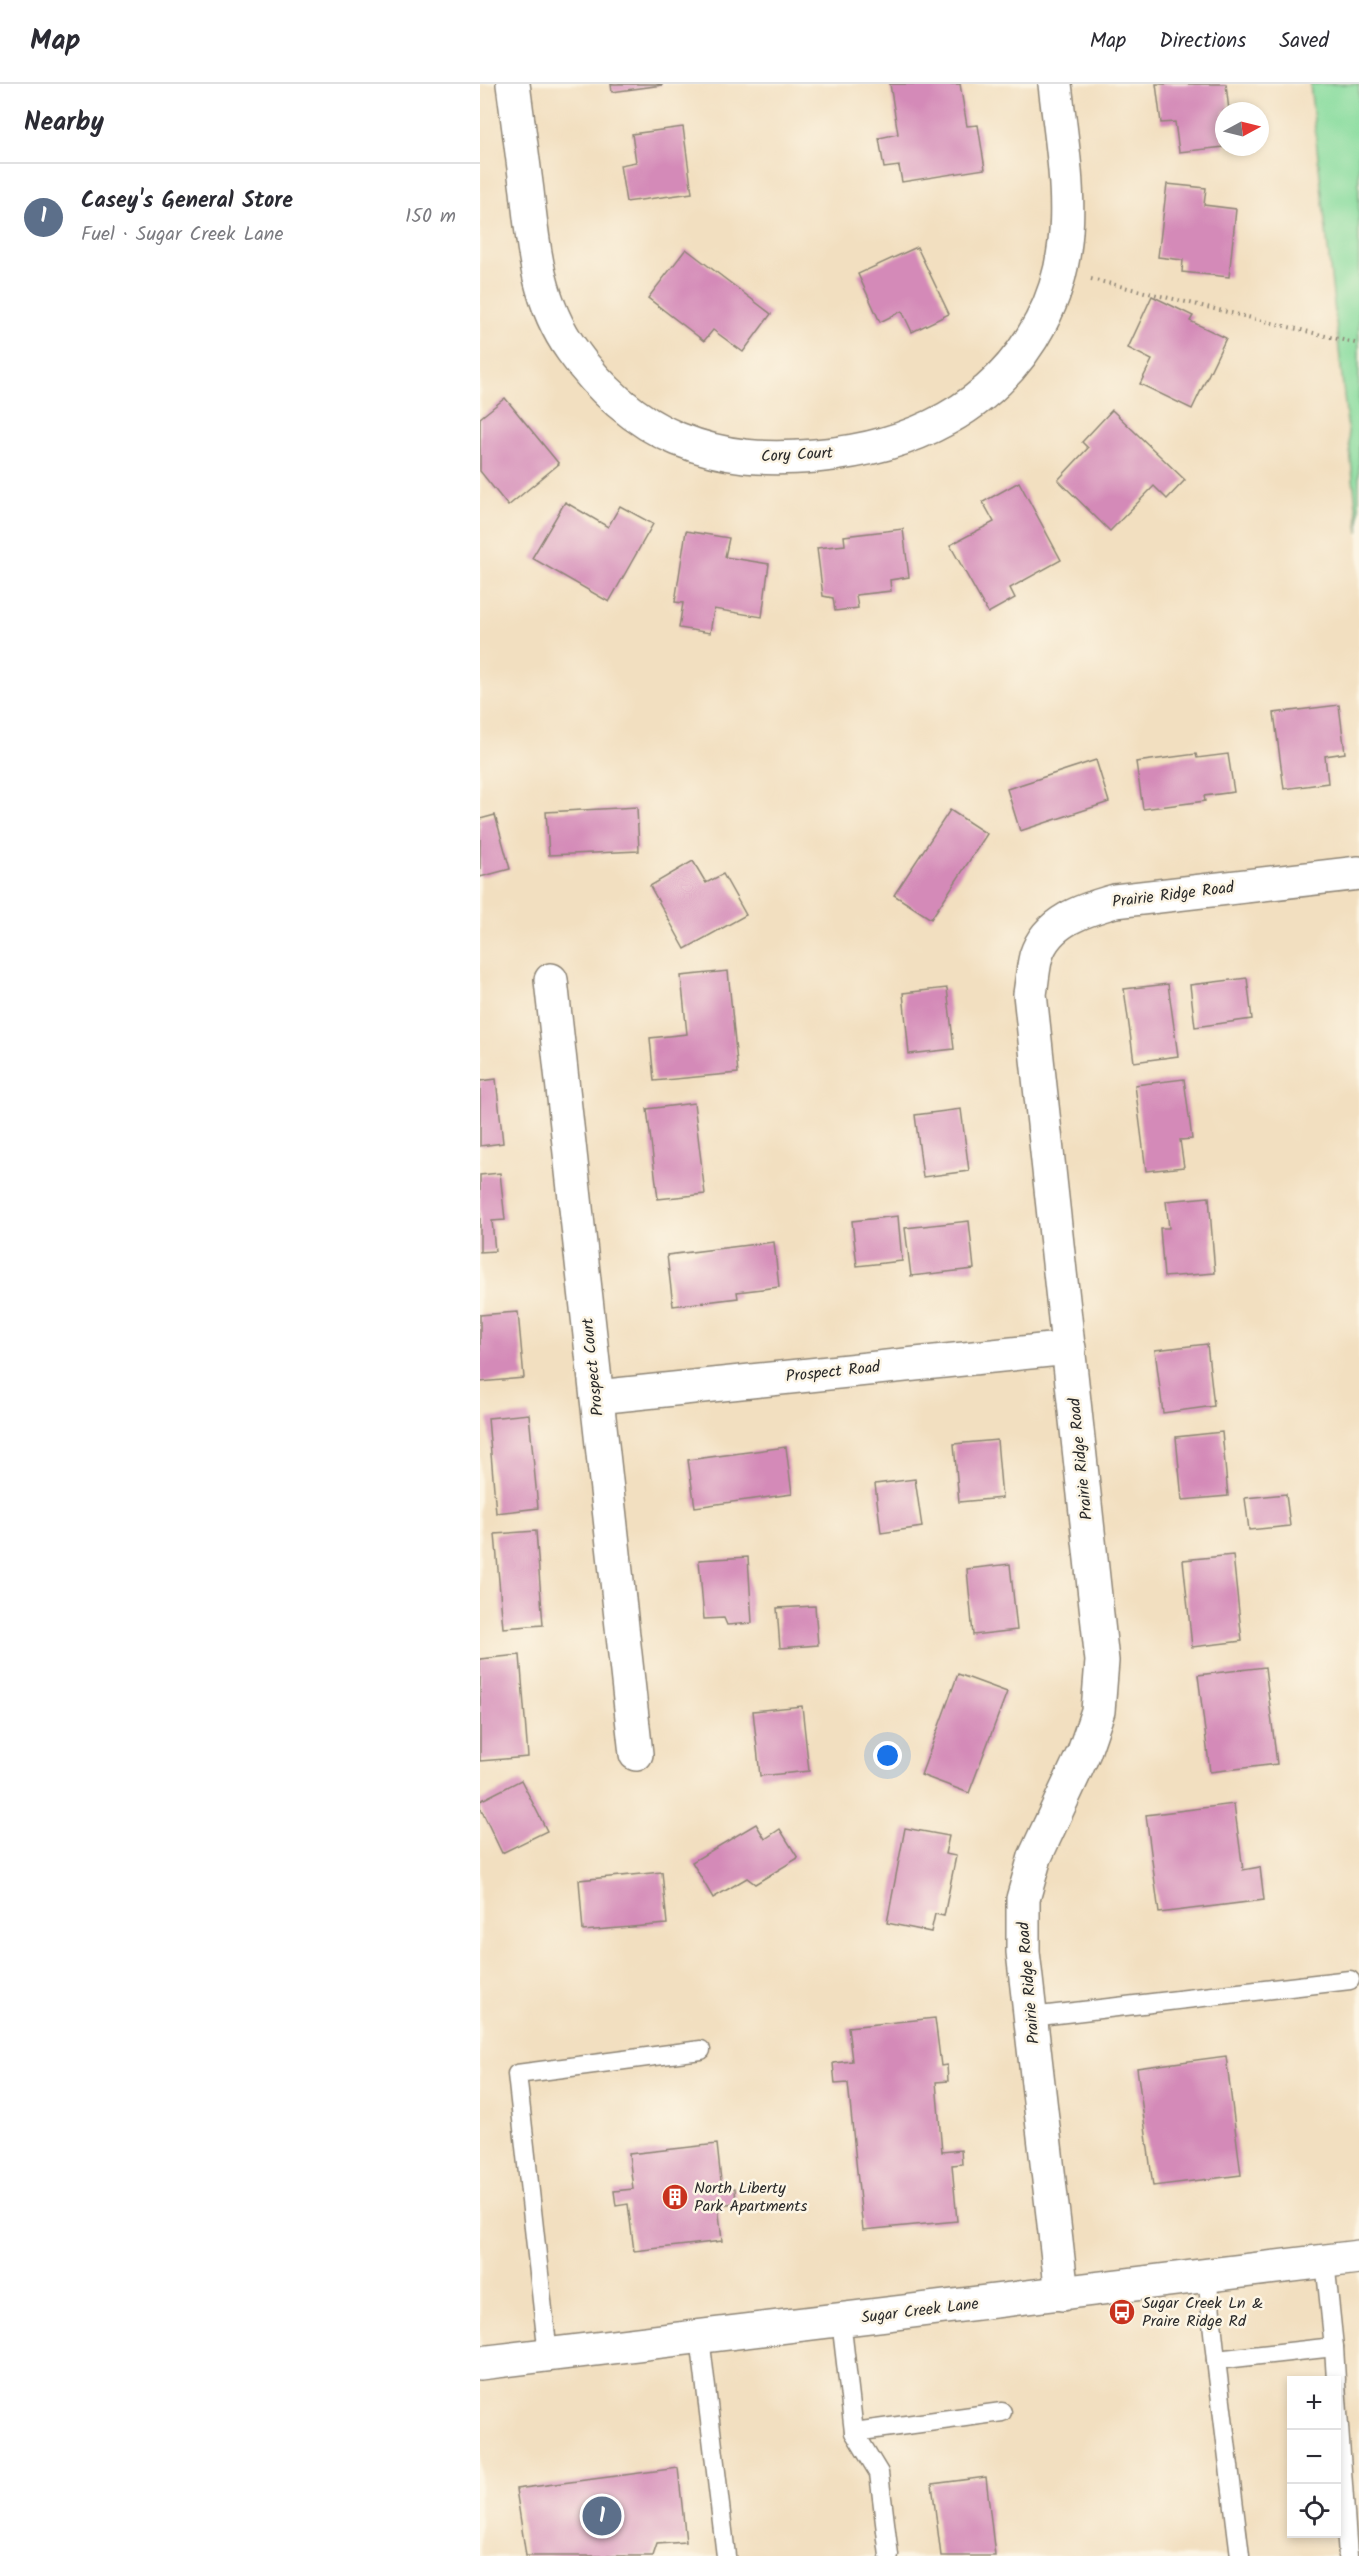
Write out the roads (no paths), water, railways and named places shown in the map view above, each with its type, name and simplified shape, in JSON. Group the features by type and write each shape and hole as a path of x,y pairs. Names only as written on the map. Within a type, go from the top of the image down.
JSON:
{"street":[{"name":"Cory Court","path":"513,84 536,265 548,305 570,349 602,387 633,414 675,438 722,454 770,459 868,450 908,438 952,417 991,387 1019,357 1042,321 1059,272 1066,241 1069,200 1054,84"},
{"name":"Prairie Ridge Road","path":"1062,2294 1023,1952 1023,1899 1035,1857 1084,1752 1098,1711 1102,1661 1030,994 1037,954 1054,928 1081,910 1114,901 1359,873"},
{"name":"Prospect Court","path":"551,980 636,1754"},
{"name":"Prospect Road","path":"597,1396 1070,1348"},
{"name":"Sugar Creek Lane","path":"480,2363 1359,2257"}],"lane":[{"path":"1030,2017 1350,1980"},
{"path":"548,2355 517,2074 701,2050"},
{"path":"1325,2261 1336,2376"},
{"path":"1207,2276 1240,2556"},
{"path":"841,2320 854,2432 879,2473 889,2556"},
{"path":"700,2337 726,2556"},
{"path":"1216,2360 1334,2347"},
{"path":"854,2432 1002,2412"},
{"path":"1339,2430 1348,2556"}],"place":[{"name":"North Liberty Park Apartments","path":"675,2197"},
{"name":"Sugar Creek Ln & Praire Ridge Rd","path":"1122,2312"},
{"name":"Casey's General Store","path":"602,2516"}]}
